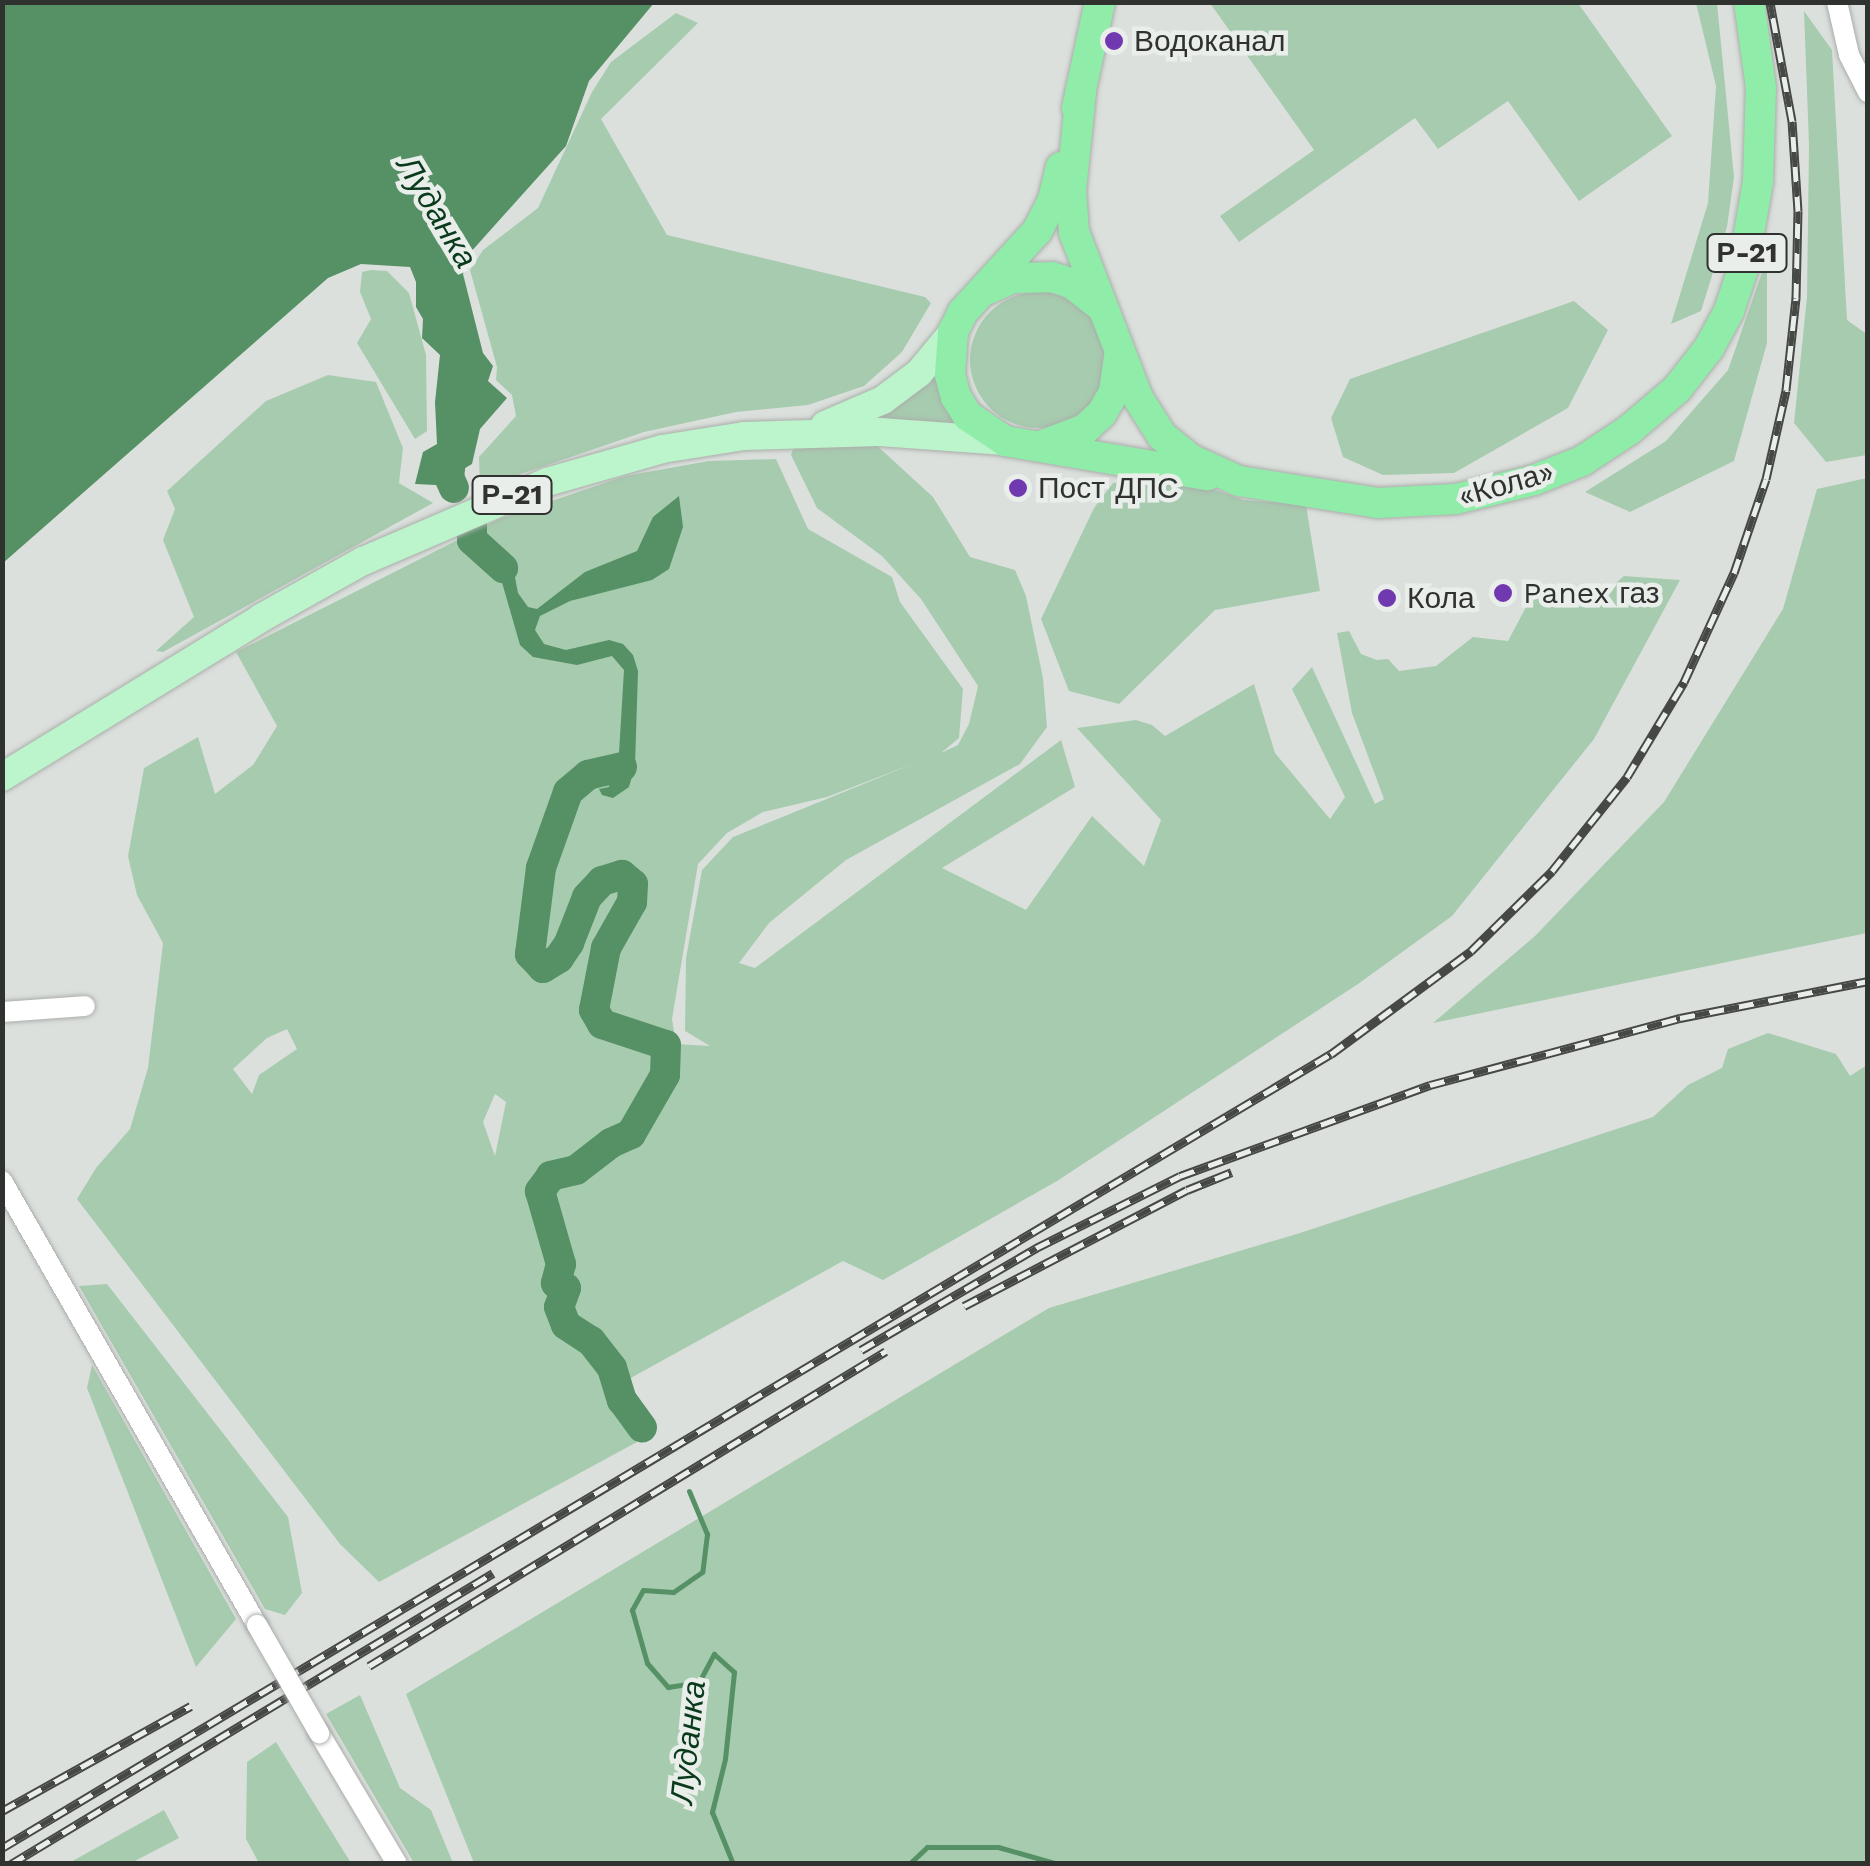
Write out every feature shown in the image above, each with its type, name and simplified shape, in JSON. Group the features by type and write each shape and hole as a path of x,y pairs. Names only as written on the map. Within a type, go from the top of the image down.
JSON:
{"highway":[{"name":"Р-21","path":"1100,2 1081,92 1045,218 978,296 953,332 949,356 956,396 968,416 1005,441 1240,481"},
{"name":"«Кола»","path":"1118,345 1138,398 1162,436 1190,459 1240,481 1378,503 1456,500 1534,480 1582,460 1629,430 1677,389 1709,348 1729,311 1752,229 1762,131 1749,2"},
{"name":"Р-21","path":"1040,446 1064,441 1102,413 1114,392 1118,345 1074,232 1071,191 1081,92"},
{"path":"978,296 1012,278 1052,277 1071,283 1102,308"}],"main road":[{"name":"Р-21","path":"800,432 848,418 883,400 919,373 953,332"},
{"name":"Р-21","path":"2,778 261,618 445,522 620,460 703,442 800,432 1005,441"}],"street":[{"path":"1837,2 1849,55 1868,92"},
{"path":"2,1012 86,1006"},
{"path":"2,1182 397,1864"}],"shaded area":[{"path":"1210,3 1578,3 1672,136 1579,201 1508,101 1438,149 1415,118 1239,242 1220,216 1314,150"},
{"path":"1696,3 1717,3 1734,177 1727,227 1701,311 1671,324 1708,203 1716,86"},
{"path":"1804,11 1832,50 1847,320 1868,335 1867,455 1826,462 1794,423 1807,297 1809,145"},
{"path":"676,13 698,23 601,119 667,235 925,297 931,303 902,352 864,386 808,405 736,412 644,432 480,488 479,457 516,416 512,395 496,380 497,367 470,270 483,250 538,208 592,92 611,62"},
{"path":"1767,258 1767,343 1734,461 1630,512 1585,492 1666,441 1728,370"},
{"path":"387,271 409,293 426,355 427,431 415,439 357,343 371,319 360,292 362,272"},
{"path":"1038,292 1064,298 1086,312 1100,334 1106,360 1100,386 1086,408 1064,422 1038,428 1012,422 990,408 976,386 970,360 976,334 990,312 1012,298"},
{"path":"1574,301 1608,330 1568,408 1454,473 1383,475 1343,457 1331,418 1350,379"},
{"path":"935,374 959,426 873,419"},
{"path":"328,375 376,382 403,448 399,483 433,503 163,652 156,651 194,617 163,540 175,509 167,491 266,401"},
{"path":"796,442 873,442 933,497 970,557 1015,570 1026,596 1043,678 1047,727 1020,764 846,860 769,923 739,963 755,968 1061,740 1075,787 942,868 1026,910 1092,816 1144,866 1161,820 1077,728 1136,720 1152,725 1165,736 1254,684 1275,753 1330,819 1345,797 1292,689 1312,667 1375,804 1384,799 1352,713 1337,633 1349,631 1361,654 1388,659 1399,671 1436,666 1473,637 1508,641 1534,592 1566,589 1602,595 1624,576 1680,580 1594,739 1452,916 1358,984 1057,1181 883,1280 843,1261 609,1390 637,1442 379,1582 340,1544 77,1199 96,1168 130,1129 148,1068 163,943 137,895 128,856 144,768 198,737 215,794 253,765 277,726 236,652 499,519 625,476 709,461 776,459 808,529 892,577 900,602 963,689 959,738 941,753 958,745 969,724 978,686 921,599 882,556 817,508 791,455","holes":["915,763 733,837 702,870 686,958 685,1031 710,1046 676,1044 672,1019 698,864 727,833 763,812 827,797","287,1029 297,1049 259,1075 252,1094 233,1069 267,1038","495,1094 506,1102 495,1156 483,1122"]},
{"path":"1867,478 1867,933 1433,1023 1535,936 1664,802 1783,609 1817,489"},
{"path":"1185,479 1244,500 1306,505 1320,591 1215,610 1119,704 1069,691 1041,619 1094,508 1113,483"},
{"path":"1768,1033 1836,1054 1850,1076 1867,1065 1867,1863 474,1863 406,1694 1049,1308 1300,1233 1653,1117 1688,1085 1722,1068 1728,1049"},
{"path":"107,1284 288,1517 302,1593 285,1615 265,1609 79,1286"},
{"path":"92,1365 236,1619 196,1667 87,1388"},
{"path":"360,1695 400,1788 431,1810 453,1863 414,1863 326,1714"},
{"path":"276,1742 351,1863 259,1863 246,1839 247,1762"},
{"path":"164,1810 179,1838 131,1863 69,1863"}],"water":[{"path":"3,2 654,3 589,81 566,146 469,254 463,274 483,353 493,366 488,381 507,398 480,429 472,464 436,485 415,484 423,452 437,444 435,402 440,355 422,338 423,319 416,307 416,282 410,267 361,264 328,278 3,563"},
{"path":"679,496 683,527 669,569 652,580 570,601 540,616 535,630 544,644 566,650 609,640 623,644 633,655 638,671 635,766 629,787 613,798 602,795 599,789 609,787 610,778 588,775 619,753 624,670 612,656 577,665 533,657 520,645 499,572 470,548 472,540 483,541 512,562 518,593 528,607 537,609 585,572 637,551 653,517"}],"waterway":[{"name":"Луданка","path":"454,437 449,477 454,488"},
{"name":"Луданка","path":"472,524 472,540 503,568"},
{"name":"Луданка","path":"622,767 588,775 568,792 541,868 530,954 543,968 559,958 587,897 602,881 622,875 633,884 632,902 606,948 594,1010 602,1024 666,1045 665,1075 631,1134 611,1143 576,1170 551,1176 540,1191 561,1264 556,1283 566,1288 559,1307 566,1325 591,1341 612,1368 622,1400 642,1428"},
{"name":"Луданка","path":"689,1491 707,1534 702,1572 673,1592 643,1590 632,1610 647,1663 668,1687 699,1682 714,1654 734,1672 725,1759 712,1812 733,1864"},
{"name":"Луданка","path":"909,1864 927,1847 998,1847 1058,1864"}],"railway":[{"path":"2,1848 1331,1054 1471,951 1552,871 1627,777 1684,682 1734,573 1766,479 1786,390 1796,298 1798,211 1792,121 1770,2"},
{"path":"861,1350 1036,1248 1180,1176 1430,1085 1680,1018 1868,981"},
{"path":"964,1306 1187,1190 1232,1172"},
{"path":"369,1666 886,1351"},
{"path":"11,1864 493,1573"},
{"path":"2,1811 191,1706"}],"place":[{"name":"Водоканал","path":"1114,41"},
{"name":"Пост ДПС","path":"1018,488"},
{"name":"Panex газ","path":"1503,593"},
{"name":"Кола","path":"1387,598"}]}
